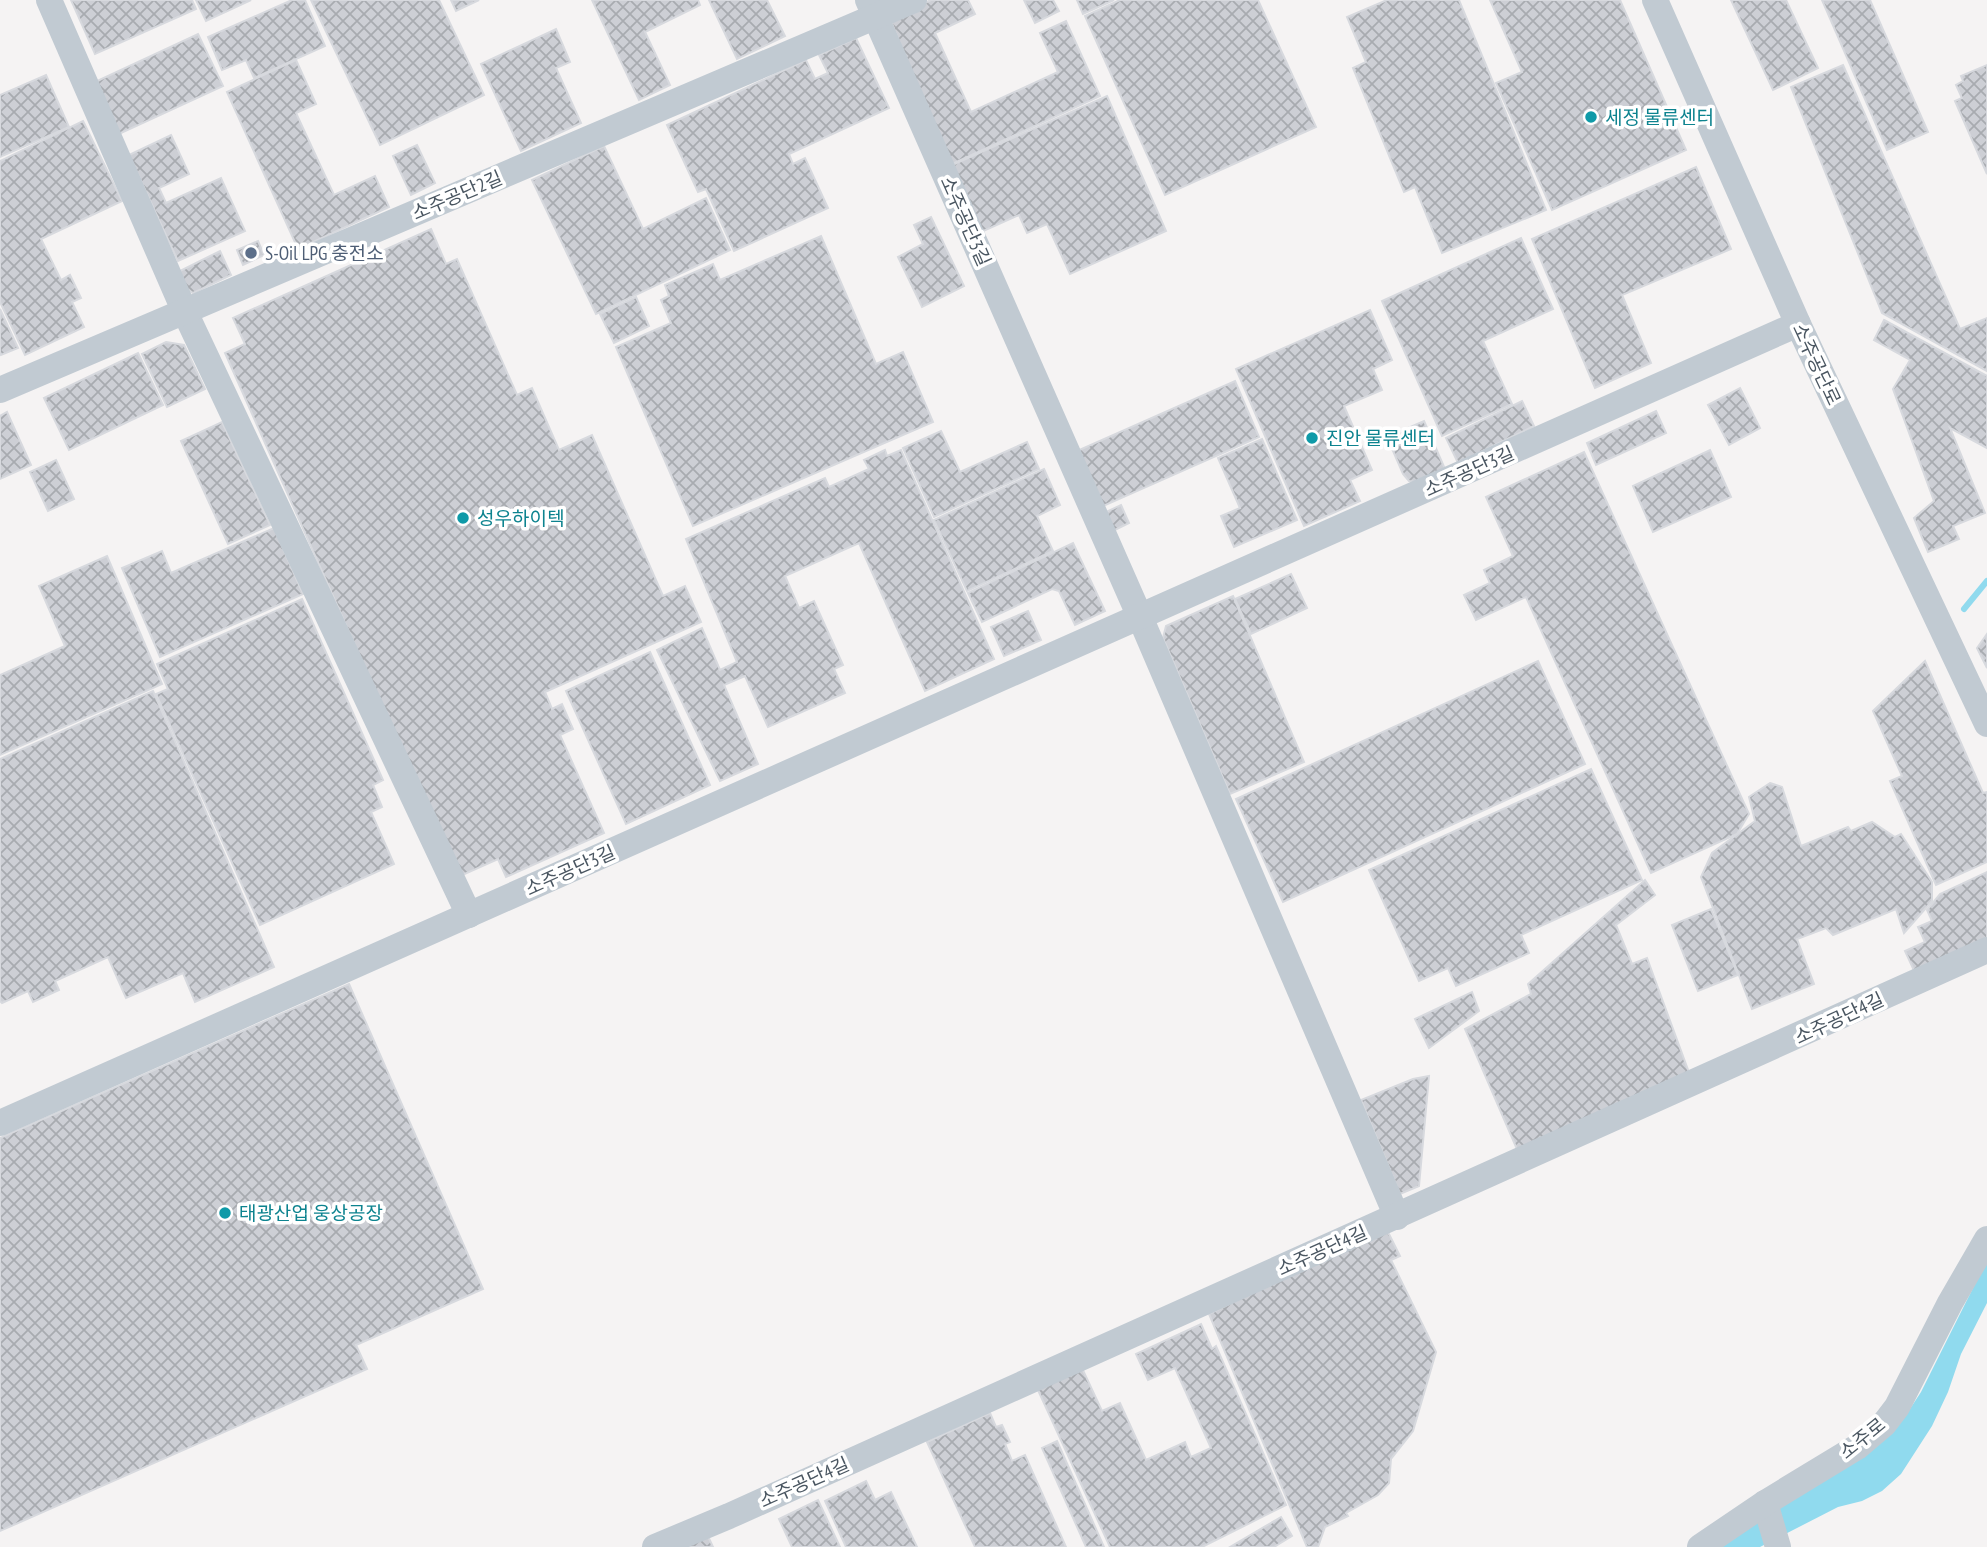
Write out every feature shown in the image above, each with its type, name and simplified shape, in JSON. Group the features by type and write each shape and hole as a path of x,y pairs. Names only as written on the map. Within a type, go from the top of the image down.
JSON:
{"street":[{"path":"49,0 184,310 469,915"},
{"name":"소주공단2길","path":"0,390 872,9 914,0"},
{"name":"소주공단로","path":"1655,0 1798,324 1987,724"},
{"name":"소주공단3길","path":"872,9 1140,617"},
{"name":"소주공단3길","path":"0,1123 1798,324"},
{"path":"1140,617 1397,1217"},
{"name":"소주공단4길","path":"655,1547 1397,1217 1987,950"},
{"name":"소주로","path":"1700,1547 1765,1503 1857,1447 1884,1424 1896,1408 1950,1303 1987,1239"},
{"path":"1765,1503 1778,1547"}],"water":[{"path":"1987,1260 1987,1303 1961,1354 1948,1392 1932,1426 1901,1474 1882,1491 1862,1501 1838,1507 1760,1547 1711,1547 1902,1421 1921,1392"}],"building":[{"path":"71,0 192,0 196,9 95,54"},
{"path":"196,0 251,0 206,21"},
{"path":"292,0 305,0 325,46 254,78 246,60 222,70 208,37"},
{"path":"311,0 439,0 484,95 380,145"},
{"path":"451,0 479,0 456,11"},
{"path":"592,0 698,0 700,5 645,32 670,85 639,100"},
{"path":"709,0 767,0 785,36 737,59"},
{"path":"931,0 968,0 975,14 935,33 971,112 1058,72 1040,33 1066,21 1100,96 950,165 890,19"},
{"path":"1024,0 1053,0 1059,11 1035,23"},
{"path":"1077,0 1114,0 1083,14"},
{"path":"1120,0 1258,0 1316,127 1165,195 1085,16"},
{"path":"1387,0 1459,0 1546,210 1442,253 1415,187 1404,192 1353,68 1366,62 1347,17"},
{"name":"세정 물류센터","path":"1490,0 1620,0 1686,150 1552,210 1496,83 1522,72"},
{"path":"1731,0 1786,0 1818,68 1773,90"},
{"path":"1822,0 1870,0 1928,132 1887,150"},
{"path":"556,29 570,62 556,68 581,123 521,151 481,64"},
{"path":"198,34 223,86 119,134 95,82"},
{"path":"856,38 889,108 789,154 793,164 805,158 828,208 734,251 706,189 698,192 667,125 806,60 815,79 828,73 819,55"},
{"path":"296,60 316,104 296,113 334,195 375,176 389,207 298,249 227,92"},
{"path":"1843,65 1960,329 1987,318 1987,371 1882,313 1791,87"},
{"path":"1987,65 1987,174 1955,101 1962,98 1956,85 1963,81 1961,76"},
{"path":"46,75 69,127 0,157 0,95"},
{"path":"1107,96 1166,231 1070,274 1047,224 1027,233 1019,215 979,233 950,166"},
{"path":"83,121 122,201 41,239 61,280 70,275 81,298 72,302 84,327 25,355 0,302 0,161"},
{"path":"171,135 189,174 159,188 166,203 221,178 245,231 178,261 129,155"},
{"path":"417,145 435,183 411,195 393,156"},
{"path":"604,146 643,229 706,198 730,250 596,314 532,180"},
{"path":"1696,167 1731,249 1622,295 1651,363 1595,388 1532,239"},
{"path":"931,217 964,286 922,307 898,257 923,244 914,225"},
{"name":"성우하이텍","path":"431,229 446,264 457,259 517,395 532,388 559,450 592,435 663,596 685,586 701,622 545,692 552,709 562,704 573,729 560,735 604,833 506,877 498,859 458,877 225,353 245,344 233,318"},
{"path":"821,236 876,364 903,352 933,422 693,526 616,347 671,323 661,300 669,296 665,285 713,264 720,280"},
{"path":"1521,238 1553,309 1483,341 1512,404 1442,436 1382,301"},
{"name":"S-Oil LPG 충전소","path":"258,241 264,255 243,265 237,250"},
{"path":"220,251 231,275 193,293 182,286 176,273"},
{"path":"636,297 649,326 614,343 600,314"},
{"path":"0,309 18,348 1,355 0,352"},
{"name":"진안 물류센터","path":"1370,310 1392,360 1373,369 1382,390 1344,406 1372,470 1350,480 1360,501 1304,526 1236,369"},
{"path":"1884,320 1987,376 1987,448 1950,428 1985,513 1953,526 1959,539 1928,552 1914,518 1934,501 1893,389 1910,360 1874,340"},
{"path":"166,342 184,345 205,389 167,407 142,354"},
{"path":"138,353 163,405 69,450 44,398"},
{"path":"1235,381 1259,437 1101,507 1077,451"},
{"path":"1740,388 1760,428 1729,445 1708,405"},
{"path":"1522,401 1534,426 1458,463 1446,438"},
{"path":"1656,411 1666,433 1596,465 1587,443"},
{"path":"7,412 31,465 0,479 0,416"},
{"path":"1424,421 1445,469 1415,482 1409,481 1403,474 1387,437"},
{"path":"222,422 270,525 228,544 181,441"},
{"path":"941,431 960,472 1027,442 1039,469 934,517 903,448"},
{"path":"1262,439 1297,520 1234,547 1221,516 1240,508 1218,458"},
{"path":"885,450 887,456 901,450 994,659 925,691 859,543 785,576 799,608 814,601 843,665 834,669 845,693 768,727 745,676 724,685 758,764 720,781 657,650 702,628 720,670 737,662 686,539 825,478 829,487 869,469 864,460"},
{"path":"1710,450 1731,497 1653,532 1633,486"},
{"path":"1584,452 1749,814 1737,834 1651,873 1526,597 1476,620 1464,595 1490,583 1484,570 1513,556 1486,497"},
{"path":"56,460 74,499 48,511 30,472"},
{"path":"1044,469 1060,505 1037,516 1053,551 967,591 934,520"},
{"path":"1121,505 1129,523 1113,531 1104,513"},
{"path":"274,528 303,594 160,657 122,568 162,551 171,573"},
{"path":"1073,543 1105,611 1075,625 1059,591 1052,589 982,622 968,593"},
{"path":"107,556 162,684 0,755 0,675 65,646 39,586"},
{"path":"1291,574 1307,608 1251,634 1235,599"},
{"path":"1233,596 1304,762 1230,794 1163,638 1166,626"},
{"path":"302,599 383,780 373,785 382,807 371,812 394,864 260,925 156,694 168,689 157,664"},
{"path":"1028,611 1041,640 1004,656 991,627"},
{"path":"1987,634 1987,668 1977,648"},
{"path":"650,652 710,785 626,824 566,691"},
{"path":"1538,661 1585,764 1283,902 1236,799"},
{"path":"1925,661 1983,793 1987,792 1987,862 1936,885 1890,781 1902,776 1873,711"},
{"path":"153,691 274,967 195,1002 183,973 126,998 108,957 55,981 59,990 33,1002 28,991 2,1003 0,759"},
{"path":"1591,769 1642,880 1521,935 1529,953 1456,986 1448,968 1419,981 1369,870"},
{"path":"1770,783 1782,787 1801,846 1848,827 1851,831 1872,822 1895,837 1901,834 1932,882 1932,901 1904,933 1896,909 1833,935 1826,928 1797,939 1814,984 1752,1009 1701,877 1712,853 1755,821 1749,797"},
{"path":"1987,872 1987,941 1916,975 1905,951 1925,942 1918,927 1932,921 1927,910 1940,894"},
{"path":"1645,880 1655,895 1616,925 1632,964 1647,958 1691,1078 1519,1154 1465,1029 1531,994 1528,984"},
{"path":"1711,909 1738,975 1698,991 1672,925"},
{"name":"태광산업 웅상공장","path":"349,984 483,1289 356,1345 367,1369 0,1531 0,1138"},
{"path":"1472,992 1479,1011 1429,1048 1415,1019"},
{"path":"1429,1076 1419,1186 1400,1194 1361,1100 1413,1079"},
{"path":"1379,1230 1389,1234 1400,1256 1391,1260 1436,1352 1413,1431 1391,1459 1389,1483 1378,1495 1346,1513 1348,1516 1325,1527 1318,1547 1307,1547 1209,1314"},
{"path":"1201,1324 1212,1349 1216,1346 1286,1505 1202,1547 1110,1547 1037,1388 1082,1368 1102,1411 1120,1403 1146,1460 1185,1442 1191,1457 1211,1448 1175,1368 1148,1380 1136,1354"},
{"path":"990,1413 996,1427 1002,1425 1010,1442 1005,1444 1012,1461 1025,1455 1066,1547 975,1547 927,1442"},
{"path":"1057,1441 1104,1547 1086,1547 1042,1448"},
{"path":"866,1481 875,1500 891,1492 917,1547 846,1547 825,1501"},
{"path":"818,1500 840,1547 792,1547 779,1519"},
{"path":"1281,1517 1292,1536 1274,1547 1230,1547"},
{"path":"707,1534 713,1547 677,1547"}],"waterway":[{"path":"1964,609 1987,581"}],"place":[{"name":"세정 물류센터","path":"1591,117"},
{"name":"S-Oil LPG 충전소","path":"251,253"},
{"name":"진안 물류센터","path":"1312,438"},
{"name":"성우하이텍","path":"463,518"},
{"name":"태광산업 웅상공장","path":"225,1213"}]}
